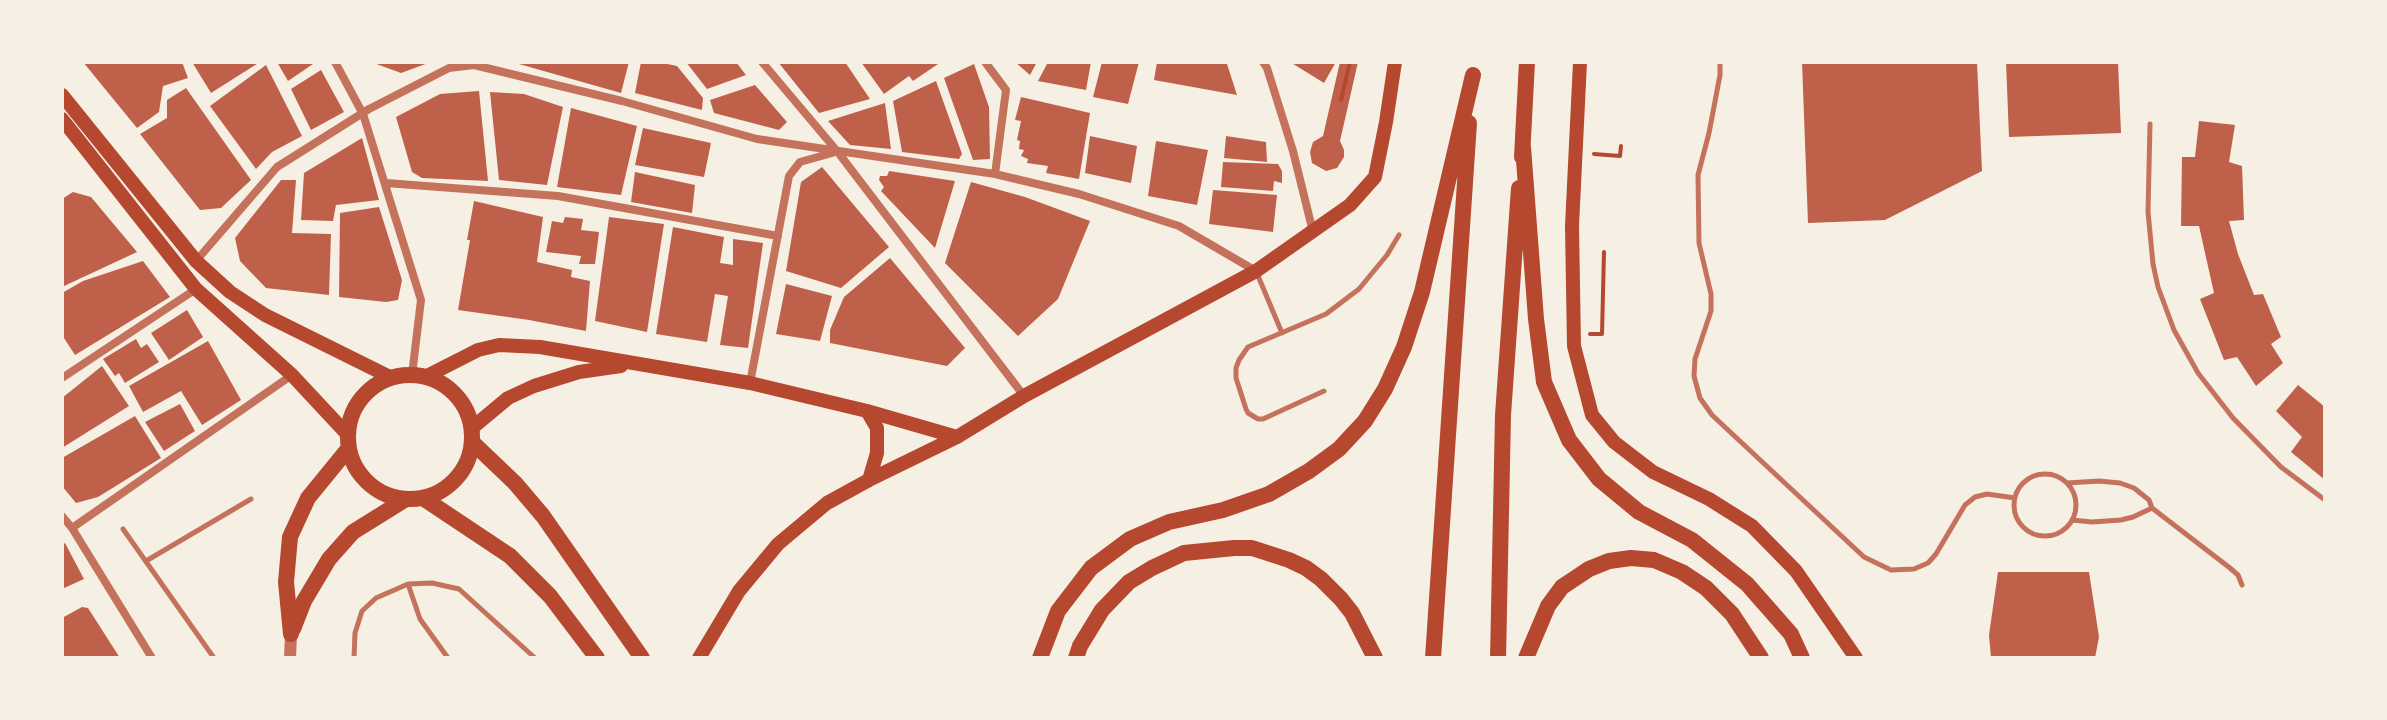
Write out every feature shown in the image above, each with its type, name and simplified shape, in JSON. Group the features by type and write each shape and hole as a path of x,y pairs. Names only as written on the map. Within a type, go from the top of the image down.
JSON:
{"main road":[{"path":"699,658 739,591 778,544 827,503 957,437 1024,396 1256,271 1350,205 1375,177 1395,62"},
{"path":"1498,658 1503,415 1527,62"},
{"path":"1526,96 1534,62"},
{"path":"1580,62 1572,226 1573,333 1576,358 1592,415 1614,442 1653,472 1709,499 1752,526 1796,571 1856,658"},
{"path":"1040,658 1058,611 1091,568 1110,553 1130,539 1169,522 1223,510 1269,494 1339,449 1365,421 1385,389 1404,347 1422,292 1473,68"},
{"path":"1433,658 1473,68"},
{"path":"62,95 196,261 230,292 265,315 392,378"},
{"path":"62,119 196,289 292,375 348,441"},
{"path":"1523,147 1544,382 1569,440 1599,479 1639,512 1692,540 1747,584 1791,634 1802,658"},
{"path":"595,657 550,596 510,556 414,498 391,496 363,477 354,464 348,441 350,418 367,390 392,378 420,375 478,350 499,345 540,347 750,383 867,411 957,437"},
{"path":"472,435 508,398 534,386 579,372 633,365"},
{"path":"291,634 304,601 329,559 353,532 414,498 438,492 453,482 464,467 472,435 466,408 453,391 441,382 420,375"},
{"path":"867,411 877,428 877,453 869,480"},
{"path":"472,435 543,516 642,658"},
{"path":"291,634 286,582 290,537 308,498 348,441"},
{"path":"1076,658 1102,610 1129,582 1184,553 1234,548 1252,548 1289,560 1321,579 1352,613 1375,658"},
{"path":"1526,658 1548,606 1562,587 1599,565 1631,558 1654,560 1682,572 1706,588 1732,614 1761,658"}],"street":[{"path":"335,62 363,114 421,300 420,375"},
{"path":"762,62 837,151 1024,396"},
{"path":"985,62 1006,90 995,174"},
{"path":"1263,62 1293,151 1313,233"},
{"path":"196,261 277,167 363,114 449,68 474,64 757,139 995,174 1079,194 1179,226 1256,271"},
{"path":"750,383 789,176 800,162 837,151"},
{"path":"386,183 558,196 778,236"},
{"path":"62,378 196,289"},
{"path":"72,528 292,375"},
{"path":"62,516 152,658"},
{"path":"290,658 291,634"}],"lane":[{"path":"1720,62 1709,133 1698,175 1699,243 1711,294 1711,311 1695,359 1694,376 1700,398 1731,434 1864,557 1891,570 1914,569 1928,563 1965,505 1975,497 1987,494 2015,498"},
{"path":"2150,124 2148,212 2153,264 2174,330 2198,373 2233,418 2281,467 2325,500"},
{"path":"1324,391 1263,419 1248,413 1236,378 1239,360 1248,347 1326,314 1359,289 1380,265 1399,235"},
{"path":"1256,271 1282,333"},
{"path":"2050,473 2067,483 2073,490 2077,504 2072,520 2065,529 2052,535 2038,535 2026,529 2017,519 2015,498 2023,482 2036,475 2050,473"},
{"path":"2067,483 2120,483 2141,492 2152,508 2238,575 2242,585"},
{"path":"146,561 251,499"},
{"path":"2072,520 2121,520 2152,508"},
{"path":"123,529 214,658"},
{"path":"354,658 355,633 362,611 376,598 408,584 432,583 459,589 535,658"},
{"path":"408,584 420,619 448,658"}],"path":[{"path":"1341,100 1350,62"},
{"path":"1575,153 1620,156 1621,146"},
{"path":"1573,333 1602,334 1604,252"}],"building":[{"path":"83,62 182,62 188,78 163,86 159,112 137,128"},
{"path":"192,62 260,62 211,93"},
{"path":"277,62 316,62 288,81"},
{"path":"371,62 431,62 401,73"},
{"path":"512,62 629,62 621,93"},
{"path":"641,62 677,66 703,98 702,110 635,93"},
{"path":"686,62 736,62 746,75 707,89"},
{"path":"778,62 845,62 870,99 819,113"},
{"path":"861,62 941,62 913,81 909,76 884,94"},
{"path":"1015,62 1037,62 1030,75"},
{"path":"1048,62 1091,62 1086,90 1038,81"},
{"path":"1102,62 1139,62 1128,104 1093,97"},
{"path":"1157,62 1227,64 1237,95 1154,80"},
{"path":"1290,62 1336,62 1324,83"},
{"path":"1340,62 1358,62 1340,141 1344,157 1337,168 1326,171 1312,163 1310,152 1313,142 1323,136"},
{"path":"1802,62 1977,62 1982,171 1885,220 1808,223"},
{"path":"2006,62 2118,62 2121,133 2009,137"},
{"path":"974,64 989,107 990,159 973,160 944,78"},
{"path":"266,65 302,136 272,152 256,169 210,106"},
{"path":"321,70 344,112 311,130 291,89"},
{"path":"936,81 962,154 959,159 902,152 893,101"},
{"path":"755,85 787,122 779,130 714,113 710,100"},
{"path":"186,88 251,180 221,208 200,210 140,134 167,118 167,100"},
{"path":"479,91 488,181 422,178 412,172 396,117 440,94"},
{"path":"490,92 524,94 563,107 547,185 499,180"},
{"path":"1021,97 1090,113 1079,179 1046,173 1048,166 1027,163 1028,159 1021,156 1024,150 1019,149 1020,141 1017,140 1021,121 1015,120"},
{"path":"885,103 891,149 850,145 828,121"},
{"path":"571,108 637,126 621,195 557,187"},
{"path":"2199,121 2235,125 2229,162 2242,166 2244,220 2229,221 2254,295 2263,294 2281,337 2271,344 2283,363 2256,386 2237,357 2224,360 2200,299 2214,293 2199,226 2181,226 2182,157 2195,157"},
{"path":"643,128 711,143 704,177 635,165"},
{"path":"1090,136 1137,146 1131,183 1085,173"},
{"path":"1226,136 1266,142 1267,162 1224,158"},
{"path":"362,138 379,200 336,205 333,221 301,220 304,173"},
{"path":"1156,141 1208,150 1197,205 1148,196"},
{"path":"1223,162 1278,164 1282,171 1282,183 1274,181 1273,191 1221,187"},
{"path":"822,167 889,247 841,288 786,271 801,182"},
{"path":"889,171 955,181 935,248 881,191 884,187 880,176 887,176"},
{"path":"635,172 695,185 692,213 631,202"},
{"path":"281,180 296,180 292,233 331,234 329,295 266,288 240,261 235,238"},
{"path":"971,182 1025,197 1090,221 1058,299 1018,336 945,263"},
{"path":"1213,190 1277,195 1273,232 1209,224"},
{"path":"73,192 91,197 137,252 62,287 62,199"},
{"path":"474,201 543,217 537,262 572,270 571,277 590,281 586,331 458,310"},
{"path":"379,207 402,280 398,300 386,302 339,297 340,213"},
{"path":"565,217 583,219 581,230 599,232 595,264 579,264 581,256 546,252 552,221 563,223"},
{"path":"609,217 664,224 647,332 595,321"},
{"path":"673,227 724,237 720,263 733,265 733,239 763,243 748,348 720,345 728,296 715,294 707,342 656,334"},
{"path":"890,258 965,348 947,366 830,343 830,330 844,297"},
{"path":"143,261 170,297 75,355 62,335 62,293 83,281"},
{"path":"786,284 832,296 820,341 776,334"},
{"path":"187,310 203,337 169,360 151,333"},
{"path":"136,339 141,348 147,344 159,362 125,383 119,373 115,376 103,359"},
{"path":"208,341 241,400 202,425 181,391 143,412 129,386"},
{"path":"102,366 129,406 62,448 62,398"},
{"path":"2298,385 2325,407 2325,480 2291,452 2302,437 2276,411"},
{"path":"180,404 195,431 164,451 145,422"},
{"path":"135,416 161,458 98,497 76,503 62,486 62,458"},
{"path":"65,543 84,579 62,589 62,545"},
{"path":"1998,572 2089,572 2099,637 2095,658 1991,658 1989,635"},
{"path":"82,607 88,608 120,658 62,658 62,618"}]}
